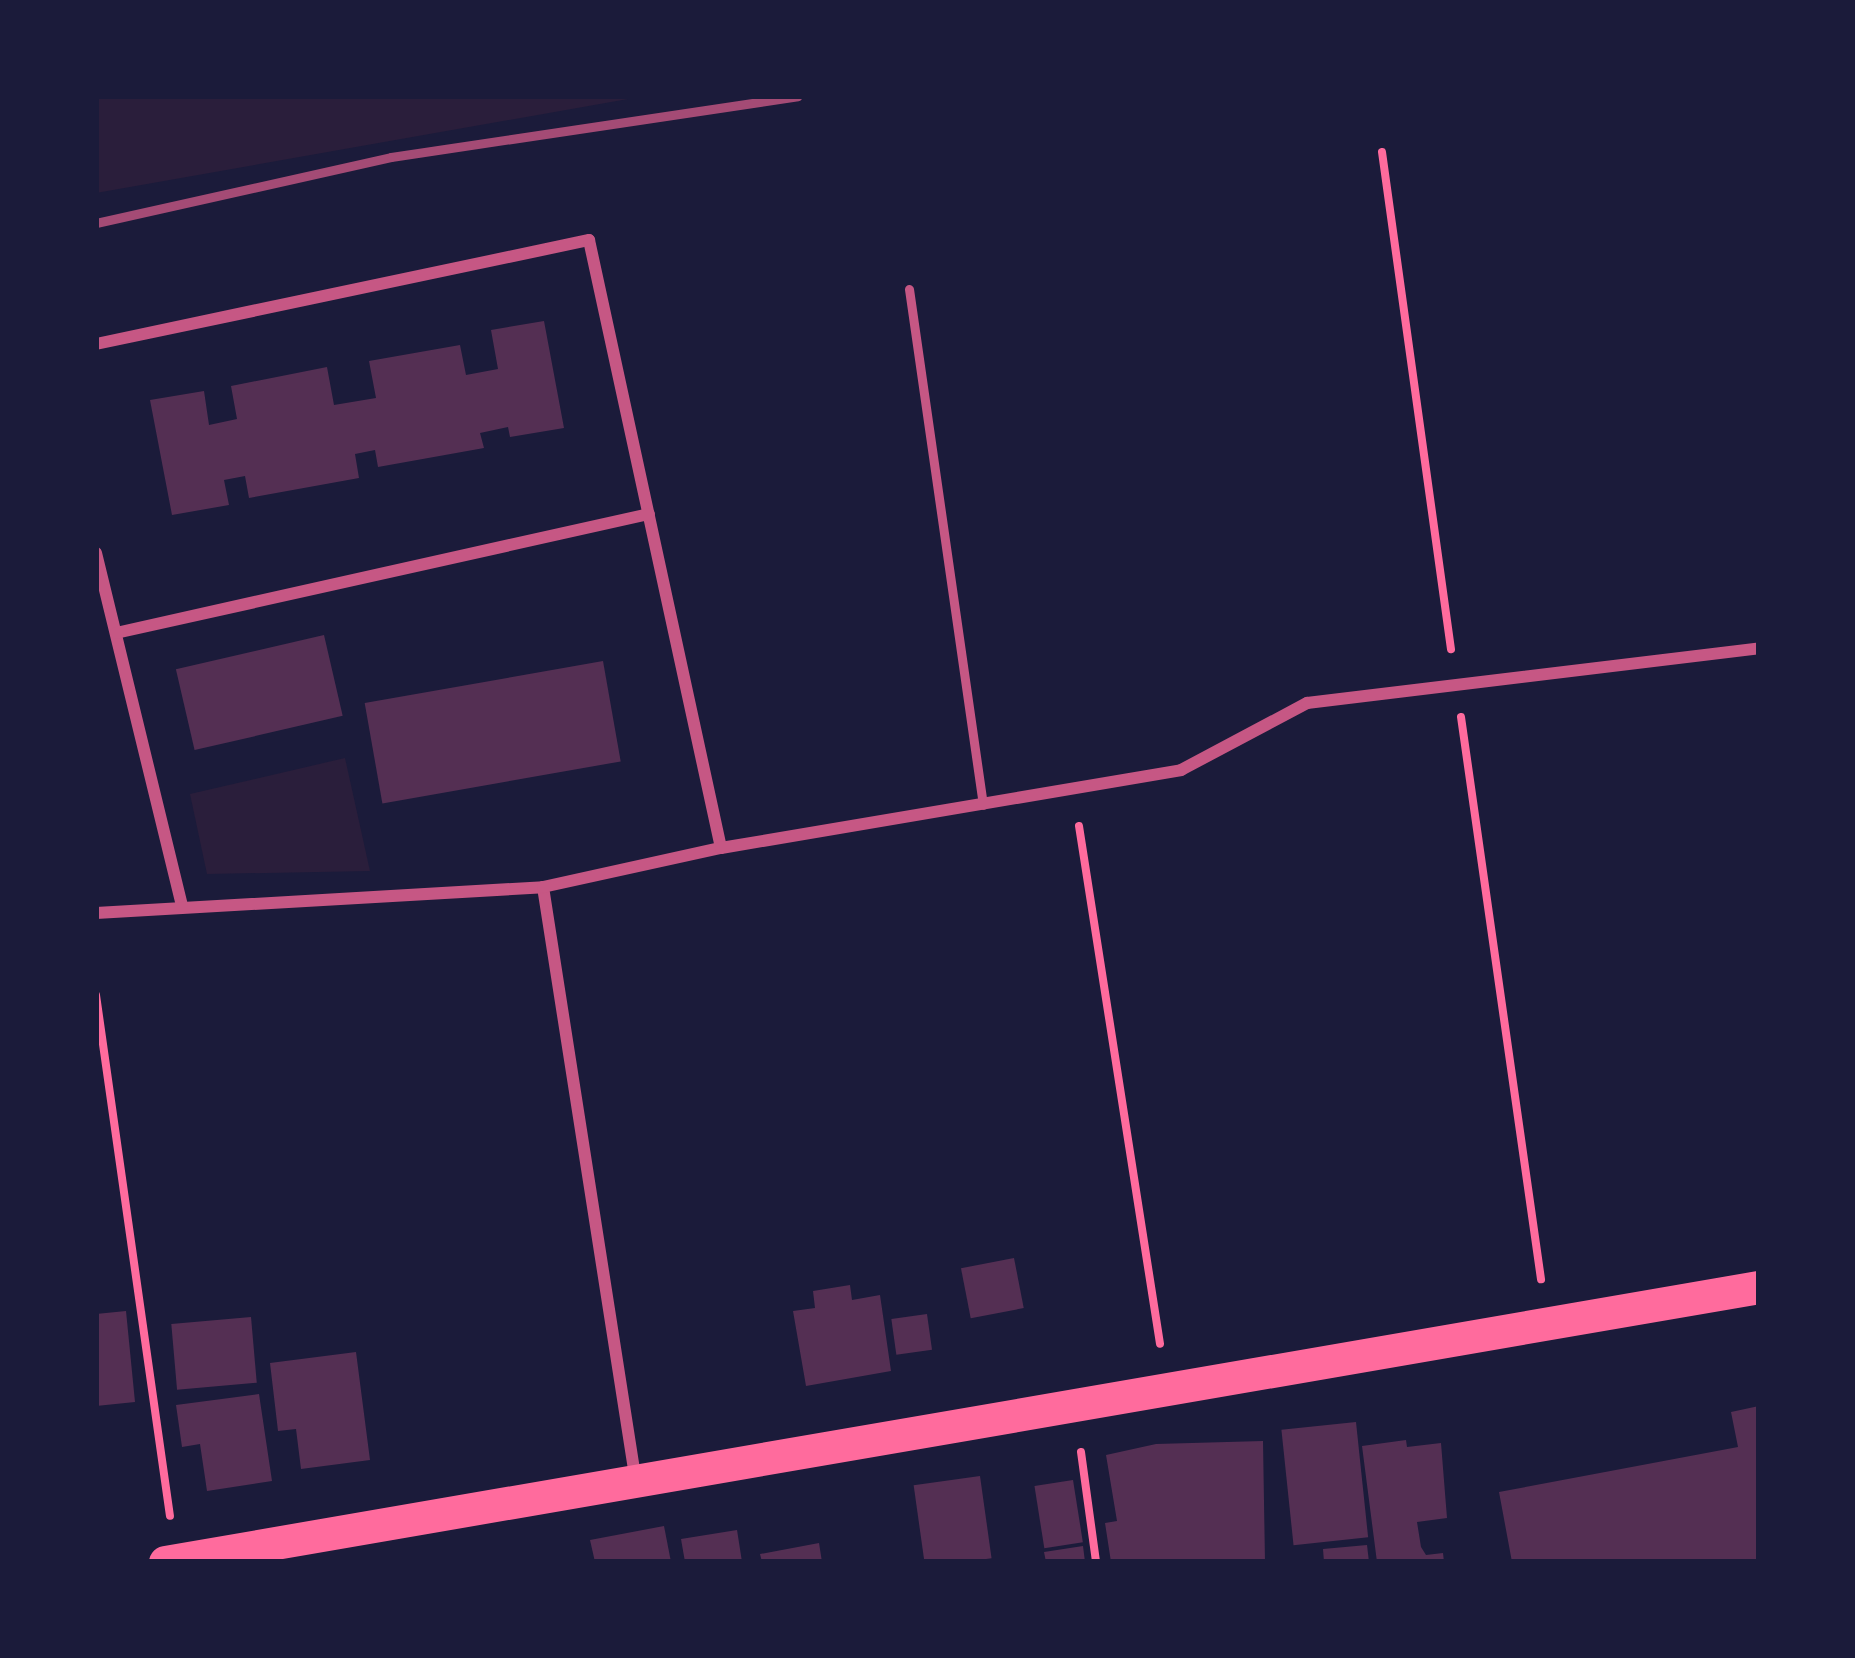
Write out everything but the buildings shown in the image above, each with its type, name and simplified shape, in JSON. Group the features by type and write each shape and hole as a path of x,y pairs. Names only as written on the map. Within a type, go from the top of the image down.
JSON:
{"highway":[{"path":"179,1561 635,1476 1759,1287"}],"street":[{"path":"96,344 589,240 721,848"},
{"path":"116,632 649,514"},
{"path":"96,553 182,905"},
{"path":"96,914 182,905 543,887 721,848 1181,770 1307,703 1759,648"},
{"path":"543,887 635,1476"}],"lane":[{"path":"909,289 983,805"}],"path":[{"path":"1382,152 1547,1322"},
{"path":"1073,788 1166,1387"},
{"path":"96,994 179,1561"},
{"path":"1074,1403 1096,1562"}],"shaded area":[{"path":"96,96 645,96 96,193"},
{"path":"345,758 370,871 207,874 190,794"}],"railway":[{"path":"96,223 391,157 797,96"}]}
